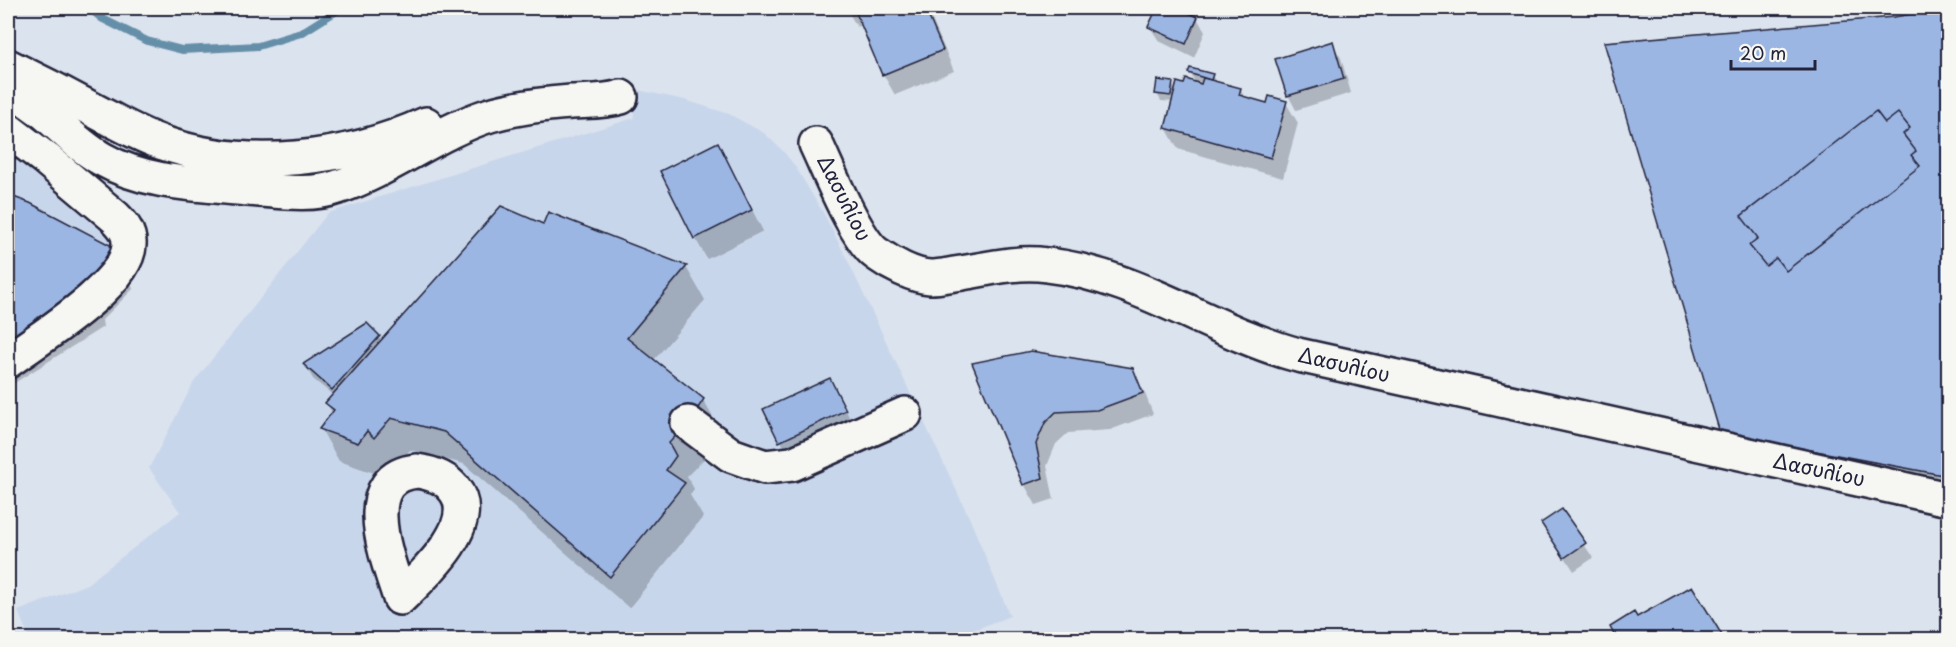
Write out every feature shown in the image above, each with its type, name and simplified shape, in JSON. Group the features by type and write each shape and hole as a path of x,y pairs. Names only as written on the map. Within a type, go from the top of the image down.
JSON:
{"street":[{"path":"8,66 153,139 188,151 241,160 345,151 398,136 465,108 519,96"},
{"path":"8,87 99,157 125,170 163,180 197,185 292,192 316,192 347,184 374,172 447,132 490,115 538,104 613,100 621,97"},
{"path":"8,130 115,217 124,227 129,243 127,257 108,284 89,301 8,361"},
{"name":"Δασυλίου","path":"816,144 866,245 881,257 915,274 937,277 1027,264 1045,264 1082,271 1154,294 1253,340 1298,355 1948,499"},
{"path":"688,423 731,455 765,467 792,464 905,414"}],"shaded area":[{"path":"633,89 685,100 729,114 764,133 795,166 824,214 846,257 969,517 1010,616 948,640 30,640 18,611 87,584 180,512 149,468 194,382 328,213 634,118"},
{"path":"8,143 127,249 135,279 43,343 8,373"}],"building":[{"path":"854,8 925,8 943,50 882,75"},
{"path":"1157,8 1178,8 1198,17 1186,44 1148,27"},
{"path":"1948,8 1948,476 1720,433 1604,42 1894,17"},
{"path":"1333,41 1344,79 1287,96 1275,59"},
{"path":"1190,68 1213,74 1211,80 1188,73"},
{"path":"1203,78 1241,88 1239,95 1267,103 1269,96 1287,101 1271,158 1165,128 1177,82 1184,84 1186,79 1201,84"},
{"path":"1157,80 1173,82 1171,96 1155,94"},
{"path":"1876,111 1885,123 1898,113 1910,128 1903,134 1916,151 1911,155 1920,166 1786,271 1776,258 1766,266 1749,245 1758,238 1741,216"},
{"path":"718,142 752,210 694,239 660,171"},
{"path":"8,195 30,203 112,246 116,256 84,286 8,343"},
{"path":"501,206 543,224 548,212 687,266 627,338 704,399 688,423 669,443 676,456 666,470 685,483 610,577 444,432 391,418 374,438 367,431 358,443 319,429 334,410 325,403"},
{"path":"367,323 380,336 332,390 303,364"},
{"path":"1031,351 1133,368 1143,393 1097,410 1056,412 1045,423 1036,444 1043,478 1023,485 972,363"},
{"path":"830,378 846,410 779,442 763,409"},
{"path":"1562,509 1586,543 1564,558 1541,523"},
{"path":"1692,586 1725,640 1617,640 1610,627 1634,612 1637,617"}],"waterway":[{"path":"89,8 103,19 147,41 182,50 258,46 301,33 341,8"}]}
